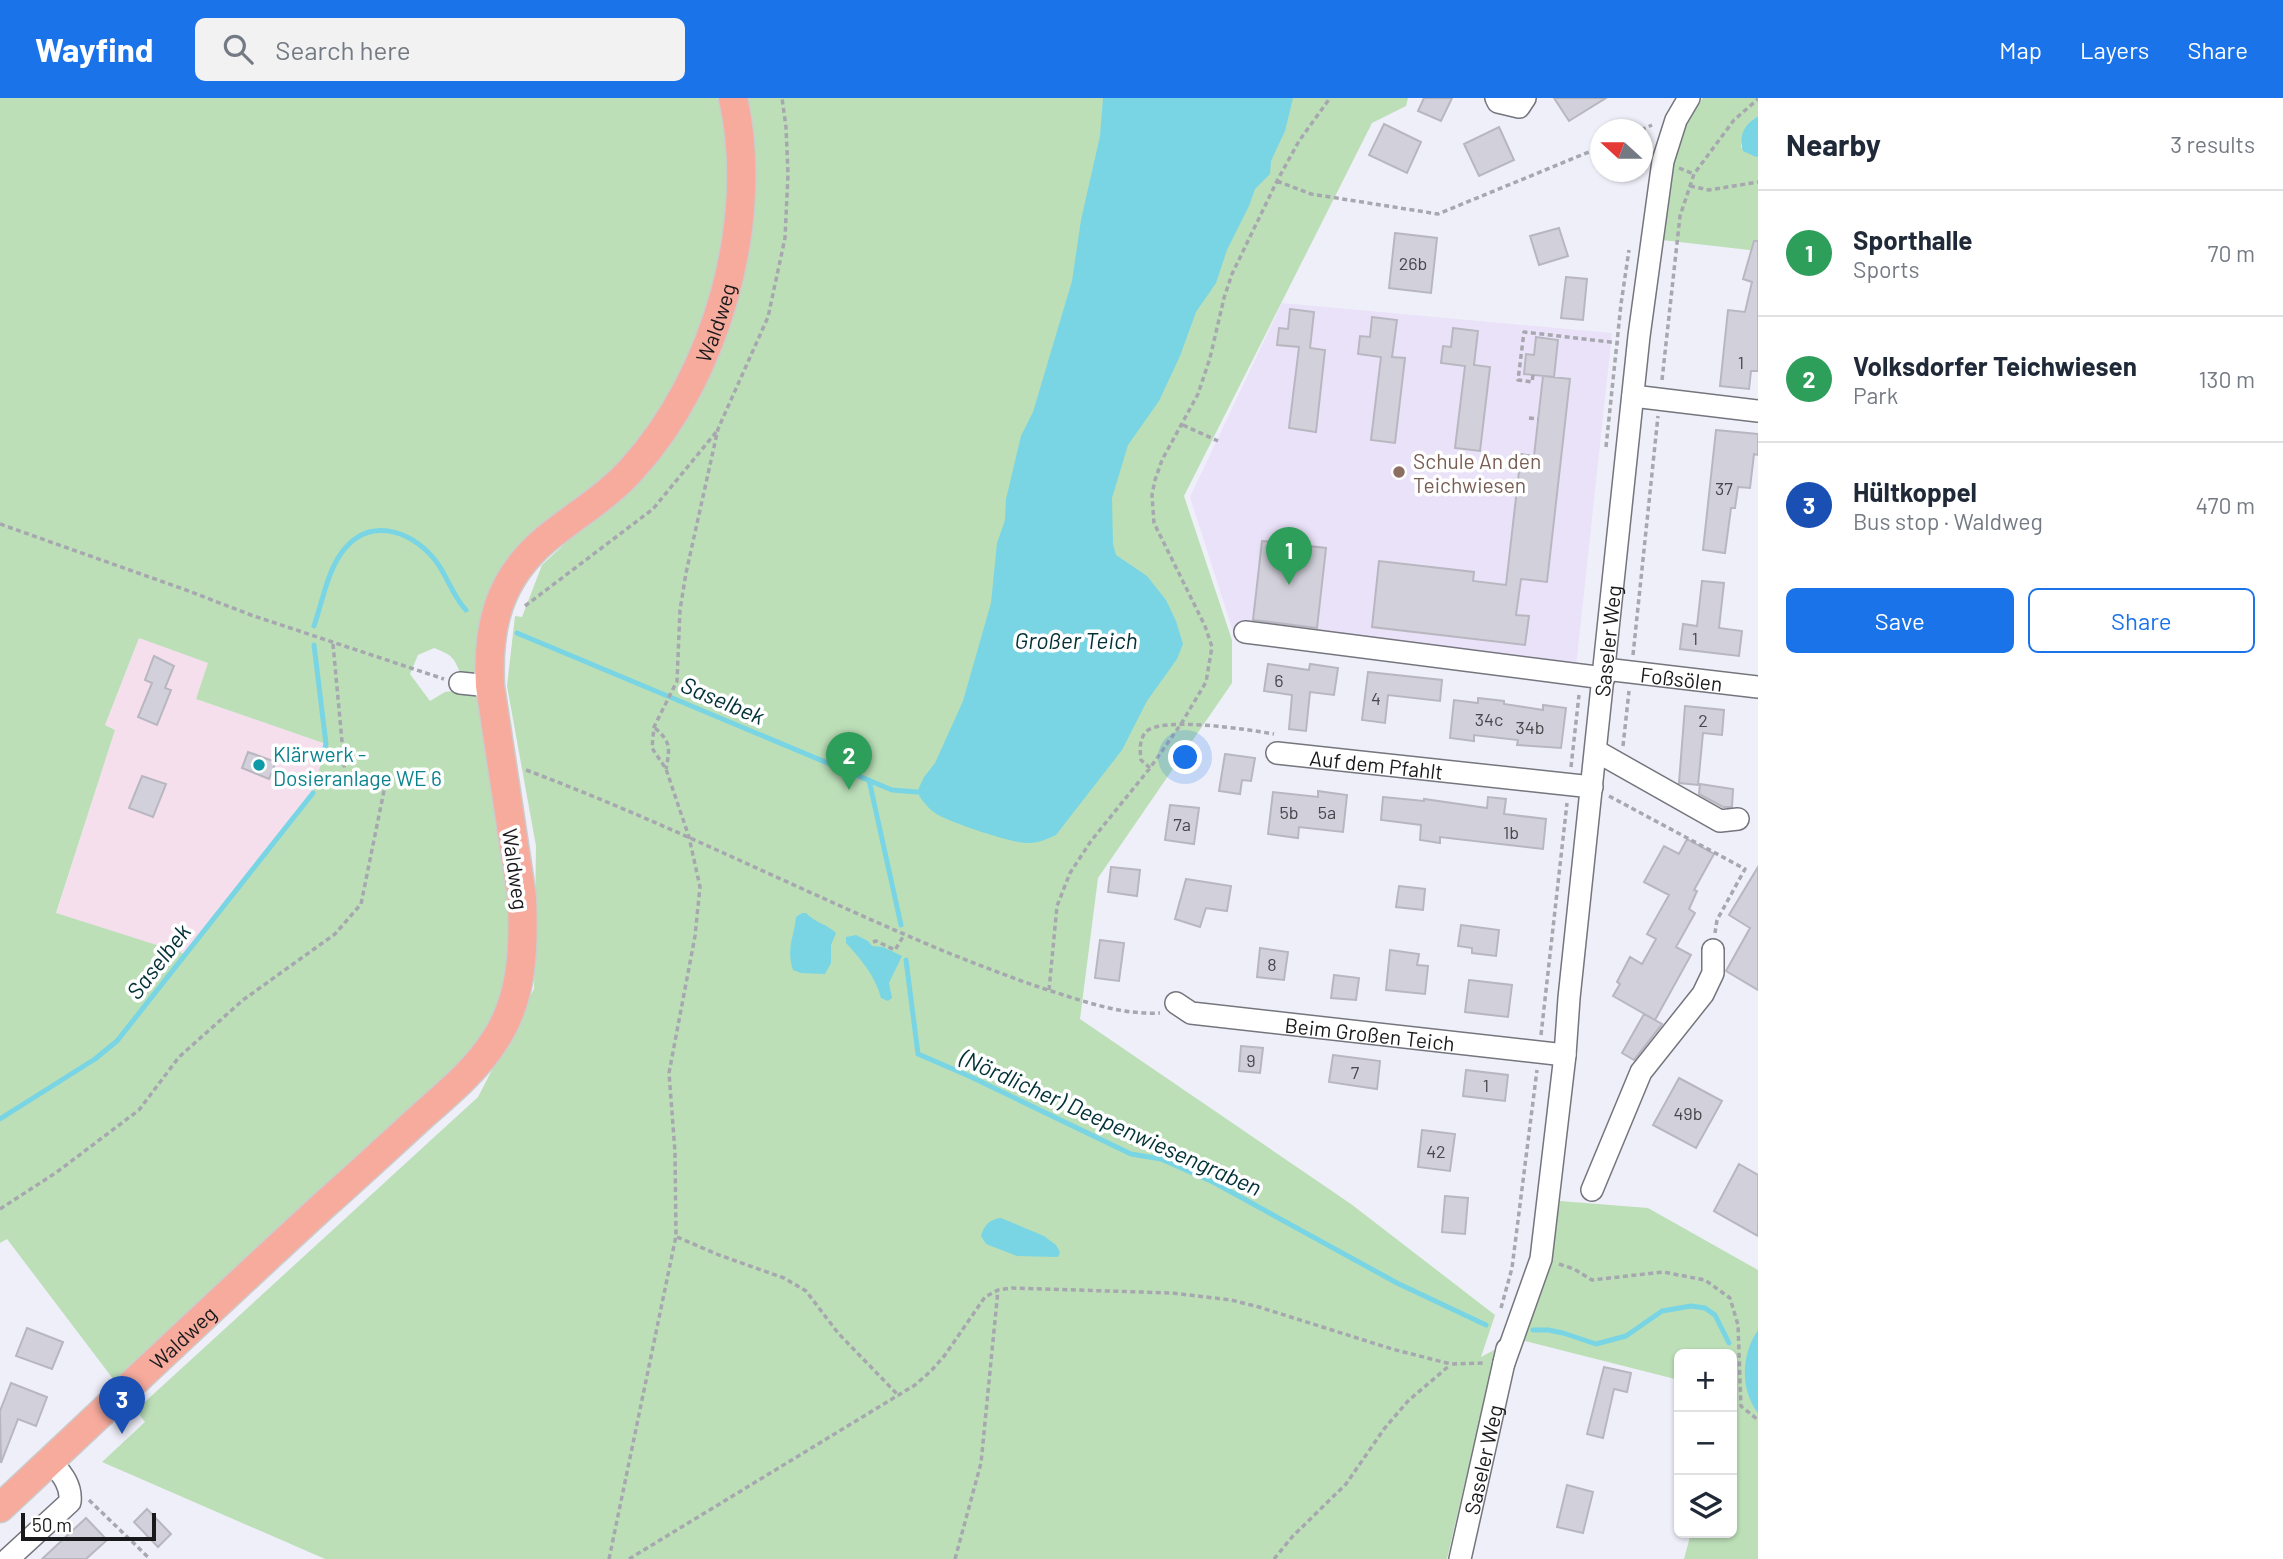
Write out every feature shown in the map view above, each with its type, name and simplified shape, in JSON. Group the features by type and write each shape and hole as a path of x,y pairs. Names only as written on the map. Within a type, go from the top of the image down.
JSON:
{"main road":[{"name":"Waldweg","path":"0,1508 460,1081 494,1042 507,1019 516,996 520,971 523,919 490,686 489,654 493,624 517,569 535,549 595,503 637,464 675,413 700,361 726,285 739,221 741,151 733,98"}],"street":[{"path":"1496,98 1498,102 1519,107 1525,98"},
{"name":"Saseler Weg","path":"1460,1559 1495,1363 1548,1191 1565,1055 1638,345 1663,161 1676,120 1689,98"},
{"path":"1633,396 1758,411"},
{"name":"Foßsölen","path":"1245,632 1604,674 1631,672 1758,687"},
{"path":"460,683 490,686"},
{"path":"1596,751 1720,821 1738,819"},
{"name":"Auf dem Pfahlt","path":"1277,753 1592,787"},
{"path":"1592,1190 1641,1072 1703,994 1713,973 1713,950"},
{"name":"Beim Großen Teich","path":"1176,1003 1191,1013 1565,1055"},
{"path":"8,1559 70,1502 71,1493 66,1480 51,1461"}],"path":[{"path":"609,1559 676,1236 676,1152 669,1073 695,936 701,887 689,837 666,769 652,748 654,727 677,681 680,610 686,573 718,429 768,317 785,238 788,174 782,98"},
{"path":"1049,990 1057,906 1070,873 1091,841 1150,768 1206,682 1212,647 1205,626 1154,523 1152,495 1155,480 1198,394 1232,274 1299,141 1331,98"},
{"path":"1621,765 1680,216 1694,174 1734,120 1758,99"},
{"path":"1277,181 1311,194 1438,215 1590,152"},
{"path":"1690,186 1709,190 1758,182"},
{"path":"1534,374 1532,382 1518,380 1524,332 1638,345"},
{"path":"1529,418 1538,419"},
{"path":"1183,425 1218,441"},
{"path":"520,609 653,509 718,429"},
{"path":"0,524 332,643 460,683"},
{"path":"332,643 345,774"},
{"path":"1150,768 1141,760 1139,747 1145,733 1156,725 1226,726 1279,735 1277,753"},
{"path":"654,727 667,738 670,751 666,769"},
{"path":"500,760 689,837 904,935 1018,982 1109,1009 1158,1014 1176,1003"},
{"path":"0,1209 57,1171 139,1110 179,1057 243,1000 335,934 361,904 388,771"},
{"path":"1499,1315 1512,1268 1528,1255 1539,1052 1570,785"},
{"path":"1592,787 1745,869 1717,920 1713,950"},
{"path":"873,942 895,950 904,935"},
{"path":"676,1236 719,1255 784,1278 806,1291 838,1333 899,1396"},
{"path":"1528,1255 1574,1269 1592,1279 1663,1272 1704,1280 1730,1298 1738,1325 1741,1406 1758,1420"},
{"path":"955,1559 981,1463 998,1290"},
{"path":"629,1559 899,1396 931,1371 945,1355 977,1306 985,1297 998,1290 1172,1293 1231,1300 1451,1364 1495,1363"},
{"path":"1484,1375 1495,1363"},
{"path":"1274,1559 1292,1537 1346,1484 1408,1401 1451,1364"},
{"path":"70,1502 84,1495 150,1559"}],"shaded area":[{"name":"Schule An den Teichwiesen","path":"1282,303 1612,333 1574,685 1236,641 1190,497"},
{"path":"139,638 209,663 196,699 326,744 313,793 185,954 56,914 115,730 105,725"}],"green space":[{"path":"0,98 717,98 741,151 741,210 675,413 525,558 490,685 461,675 452,657 434,648 418,655 410,674 430,701 445,692 490,686 522,898 507,1019 123,1392 7,1239 0,1243","holes":["139,638 208,663 196,699 326,744 313,793 185,954 56,913 115,730 105,725"]},
{"path":"744,98 1408,98 1406,106 1372,123 1184,496 1232,640 1232,683 1098,878 1080,1019 1351,1204 1495,1315 1481,1357 1496,1349 1447,1559 325,1559 102,1462 145,1422 136,1410 478,1097 534,989 536,846 507,686 515,616 522,617 542,565 637,476 725,336 751,239 756,160"},
{"path":"1703,98 1758,98 1758,116 1745,129 1741,147 1758,156 1758,251 1653,239 1685,122"},
{"path":"1560,1201 1648,1208 1758,1270 1758,1559 1684,1559 1690,1538 1737,1538 1737,1349 1674,1349 1674,1379 1521,1340 1543,1283"}],"water":[{"name":"Großer Teich","path":"1103,98 1293,98 1285,131 1271,161 1270,174 1255,189 1227,250 1216,283 1196,312 1180,356 1159,401 1128,445 1112,498 1113,544 1116,555 1147,576 1166,600 1183,644 1177,659 1147,701 1122,750 1056,835 1029,843 984,833 940,816 917,792 935,763 963,701 991,603 997,543 1005,520 1006,499 1021,436 1033,412 1072,281 1081,220 1100,136"},
{"path":"1758,116 1756,157 1743,151 1741,140 1746,126"},
{"path":"802,913 836,933 831,945 831,963 825,974 793,970 791,943 796,917"},
{"path":"856,935 872,946 883,947 902,956 889,983 892,998 888,1001 881,998 871,975 846,943 846,937"},
{"path":"1001,1218 1044,1236 1056,1245 1060,1252 1058,1257 1017,1256 986,1244 981,1236 984,1229 991,1221"},
{"path":"1758,1330 1758,1413 1748,1394 1745,1372 1748,1350"}],"building":[{"path":"1424,98 1452,98 1441,121 1418,111"},
{"path":"1554,98 1606,98 1569,121"},
{"path":"1384,124 1421,142 1407,173 1369,155"},
{"path":"1499,127 1514,160 1479,176 1464,144"},
{"path":"1559,228 1568,256 1539,265 1530,236"},
{"path":"1395,233 1437,238 1431,293 1389,288"},
{"path":"1754,241 1758,241 1758,371 1751,371 1749,389 1720,386 1728,310 1745,312 1752,282 1743,279"},
{"path":"1566,277 1587,279 1583,320 1561,318"},
{"path":"1290,309 1314,312 1310,348 1325,350 1316,432 1289,428 1299,347 1277,345 1279,328 1288,329"},
{"path":"1372,317 1397,320 1392,357 1405,358 1395,443 1371,440 1381,357 1358,354 1360,336 1370,337"},
{"path":"1453,328 1478,331 1474,365 1490,367 1480,451 1455,448 1465,366 1441,363 1443,346 1451,347"},
{"path":"1536,337 1558,340 1554,377 1524,374 1526,354 1534,355"},
{"path":"1543,376 1570,379 1547,582 1521,579 1516,615 1529,616 1525,645 1372,627 1379,561 1474,572 1473,581 1506,585 1521,454 1534,456"},
{"path":"1716,430 1758,434 1758,455 1754,454 1750,488 1738,487 1735,508 1731,508 1725,553 1703,550"},
{"path":"1262,541 1326,548 1317,628 1253,620"},
{"path":"1702,581 1724,583 1719,628 1742,631 1739,656 1680,649 1683,624 1697,626"},
{"path":"154,656 174,666 165,688 171,690 157,725 138,717 152,683 145,680"},
{"path":"1268,664 1309,670 1310,664 1338,668 1334,695 1310,692 1306,731 1289,729 1292,695 1264,691"},
{"path":"1368,672 1442,680 1440,701 1388,695 1385,723 1362,720"},
{"path":"1478,698 1543,710 1543,705 1566,708 1561,748 1517,745 1518,740 1474,735 1474,741 1450,738 1454,700 1478,703"},
{"path":"1685,706 1724,710 1722,735 1703,733 1698,785 1679,783"},
{"name":"Klärwerk - Dosieranlage WE 6","path":"248,752 276,762 269,779 242,768"},
{"path":"1225,754 1255,758 1251,781 1242,780 1240,794 1219,791"},
{"path":"142,776 166,784 153,817 129,808"},
{"path":"1700,784 1733,789 1732,807 1723,807 1699,794"},
{"path":"1318,791 1347,795 1343,832 1299,827 1298,838 1268,834 1273,792 1318,797"},
{"path":"1383,797 1424,799 1487,808 1488,797 1506,799 1504,814 1546,819 1543,849 1440,837 1440,843 1420,840 1421,825 1381,820"},
{"path":"1170,805 1199,808 1194,844 1165,840"},
{"path":"1687,839 1714,854 1694,890 1697,891 1689,909 1695,913 1676,947 1691,955 1655,1020 1613,996 1630,957 1642,964 1656,939 1647,934 1669,895 1644,882 1664,846 1679,854"},
{"path":"1111,867 1140,870 1137,896 1108,892"},
{"path":"1758,867 1758,990 1726,971 1750,928 1729,915"},
{"path":"1186,879 1231,886 1227,911 1206,908 1200,927 1175,919"},
{"path":"1399,886 1425,889 1423,910 1396,907"},
{"path":"1461,925 1499,930 1496,956 1472,953 1472,948 1458,946"},
{"path":"1100,940 1124,943 1119,981 1095,978"},
{"path":"1260,948 1288,952 1284,980 1257,977"},
{"path":"1390,950 1419,954 1417,965 1428,966 1425,994 1386,990"},
{"path":"1334,975 1359,978 1356,1000 1331,998"},
{"path":"1469,980 1512,985 1508,1017 1465,1012"},
{"path":"1644,1014 1662,1024 1634,1060 1622,1053"},
{"path":"1241,1046 1263,1048 1260,1073 1239,1071"},
{"path":"1333,1055 1380,1061 1377,1089 1329,1082"},
{"path":"1466,1070 1508,1075 1505,1101 1463,1096"},
{"path":"1679,1078 1722,1101 1696,1148 1653,1125"},
{"path":"1422,1130 1455,1134 1450,1171 1418,1167"},
{"path":"1739,1164 1758,1175 1758,1236 1714,1211"},
{"path":"1445,1196 1468,1198 1465,1234 1442,1232"},
{"path":"27,1328 63,1342 52,1369 16,1356"},
{"path":"1604,1367 1631,1373 1627,1392 1614,1389 1603,1438 1587,1434"},
{"path":"11,1383 47,1397 36,1426 18,1419 1,1463 0,1411"},
{"path":"1567,1485 1593,1492 1583,1533 1557,1527"},
{"path":"147,1509 171,1534 158,1547 134,1522"},
{"path":"86,1518 107,1540 86,1559 42,1559"}],"waterway":[{"name":"Saselbek","path":"314,626 328,580 340,555 350,543 375,531 400,534 425,549 435,560 466,610"},
{"name":"Saselbek","path":"517,633 892,790 917,792"},
{"name":"Saselbek","path":"314,645 326,744 323,754"},
{"name":"(Nördlicher) Deepenwiesengraben","path":"869,780 901,925"},
{"name":"Saselbek","path":"0,1119 95,1059 117,1041 313,793"},
{"name":"(Nördlicher) Deepenwiesengraben","path":"906,960 918,1054 1131,1154 1161,1159 1213,1182 1397,1283 1486,1325"},
{"name":"(Nördlicher) Deepenwiesengraben","path":"1533,1330 1563,1333 1596,1344 1626,1336 1662,1311 1691,1306 1705,1308 1715,1315 1729,1343"}],"place":[{"name":"Schule An den Teichwiesen","path":"1399,472"},
{"name":"Sporthalle","path":"1289,585"},
{"name":"Klärwerk - Dosieranlage WE 6","path":"259,765"},
{"name":"Volksdorfer Teichwiesen","path":"849,790"},
{"name":"Hültkoppel","path":"122,1434"}]}
